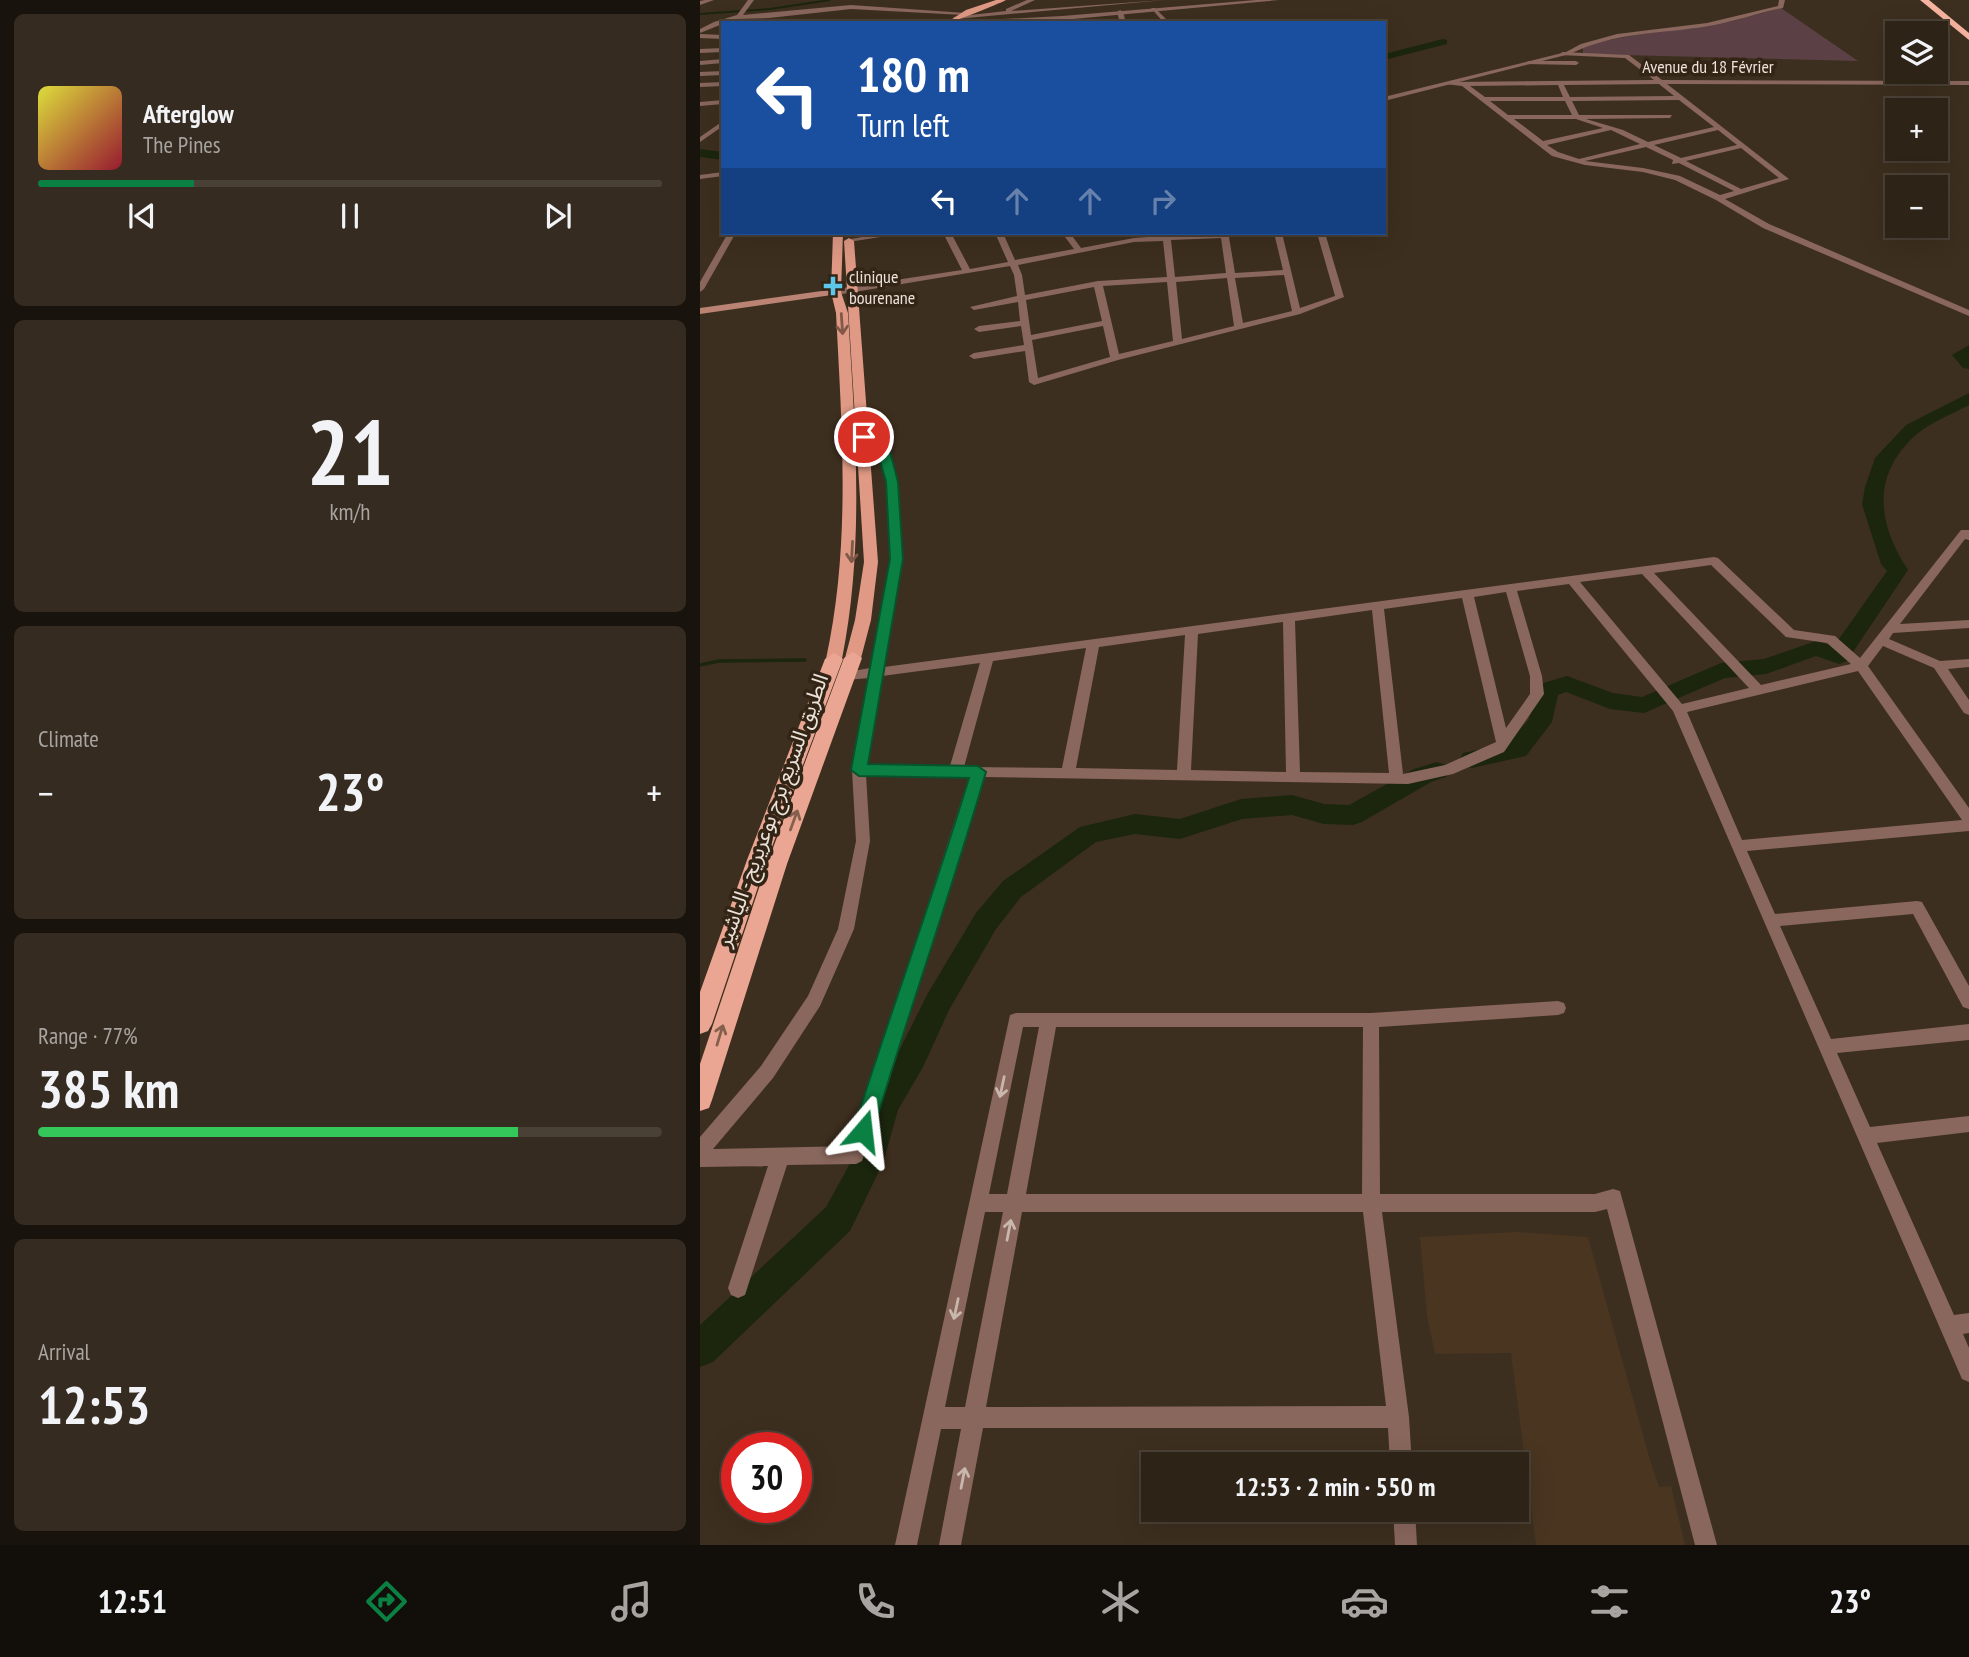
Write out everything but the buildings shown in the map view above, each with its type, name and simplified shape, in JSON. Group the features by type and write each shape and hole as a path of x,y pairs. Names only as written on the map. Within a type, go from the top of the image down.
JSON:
{"highway":[{"path":"1924,0 1969,37"},
{"path":"1937,0 1969,27"},
{"name":"الطريق السريع برج بوعريريج - الياشير","path":"700,1024 757,860 845,664"},
{"name":"الطريق السريع برج بوعريريج - الياشير","path":"700,1100 845,664"}],"main road":[{"path":"951,21 963,13 1003,0"},
{"path":"845,664 863,620 871,562 853,289 846,235"},
{"path":"845,664 845,609 853,520 842,313 836,292 846,235"},
{"path":"700,311 836,292"}],"street":[{"path":"700,3 712,0"},
{"path":"724,21 742,12 751,0"},
{"path":"986,15 1032,0"},
{"path":"1054,0 1052,3 1056,11"},
{"path":"1078,0 1082,7"},
{"path":"951,21 986,15 1162,0 1168,7"},
{"path":"1033,21 1061,20 1203,2 1276,0"},
{"path":"1386,99 1562,54 1584,43 1673,27 1707,25 1781,7 1782,0"},
{"path":"742,12 769,16 851,7 963,13"},
{"path":"1153,9 1165,21"},
{"path":"1120,12 1122,21"},
{"path":"1086,21 1087,15"},
{"path":"700,34 720,23"},
{"path":"700,34 721,37"},
{"path":"700,42 721,42"},
{"path":"700,51 721,50"},
{"path":"1562,54 1627,57 1784,179 1719,198"},
{"path":"700,63 721,61"},
{"path":"1528,63 1634,63"},
{"path":"1566,63 1576,83"},
{"path":"700,74 721,73"},
{"path":"1560,83 1576,116 1646,144 1741,192"},
{"name":"Avenue du 18 Février","path":"1448,84 1969,83"},
{"path":"700,85 721,84"},
{"path":"1464,84 1555,154 1573,161 1667,174 1719,198 1766,226 1969,313"},
{"path":"1482,99 1678,98"},
{"path":"700,104 721,102"},
{"path":"1540,144 1695,111"},
{"path":"1505,117 1670,116"},
{"path":"700,140 721,124"},
{"path":"1573,161 1718,128"},
{"path":"1643,170 1742,146"},
{"path":"700,177 721,174"},
{"path":"700,289 730,235"},
{"path":"948,235 967,272"},
{"path":"1000,235 1018,275 1034,382 1115,358 1297,312 1340,297 1322,235"},
{"path":"1068,235 1079,250"},
{"path":"836,292 967,272 1166,235 1178,343"},
{"path":"1224,235 1239,328"},
{"path":"1278,235 1297,312"},
{"path":"700,265 714,264"},
{"path":"974,307 1098,284 1287,272"},
{"path":"1098,284 1115,358"},
{"path":"979,329 1026,323"},
{"path":"974,356 1107,323"},
{"path":"700,1151 767,1072 808,1011 846,929 863,841 859,770 896,559 892,482 882,444 864,437"},
{"path":"1679,709 1861,666 1965,532 1969,537"},
{"path":"845,664 876,671 1714,561 1790,634 1831,639 1861,666 1969,819"},
{"path":"1645,570 1758,690"},
{"path":"1571,579 1679,709 1865,1136 1959,1325 1969,1372"},
{"path":"859,770 1397,779 1448,770 1499,748 1537,694 1536,676 1510,587"},
{"path":"1467,593 1503,743"},
{"path":"1378,605 1397,779"},
{"path":"1289,617 1293,777"},
{"path":"1885,634 1969,624"},
{"path":"1184,776 1192,629"},
{"path":"1885,634 1939,665 1969,710"},
{"path":"1068,774 1094,642"},
{"path":"955,772 988,656"},
{"path":"1939,665 1969,663"},
{"path":"700,1158 856,1155 900,1012 950,869 978,772"},
{"path":"1737,846 1969,825"},
{"path":"1770,921 1917,907 1969,1002"},
{"path":"906,1545 1016,1020 1371,1020 1558,1008"},
{"path":"950,1545 1049,1020"},
{"path":"1371,1020 1371,1203 1400,1452"},
{"path":"1825,1047 1969,1032"},
{"path":"1865,1136 1969,1124"},
{"path":"738,1288 780,1157"},
{"path":"978,1203 1595,1203 1613,1198 1706,1545"},
{"path":"933,1418 1398,1417"},
{"path":"1405,1522 1406,1545"}],"shaded area":[{"path":"1781,8 1858,61 1583,54 1583,48 1593,43 1675,28 1729,22"},
{"path":"1515,1232 1588,1237 1650,1460 1659,1487 1671,1486 1685,1545 1536,1545 1529,1491 1529,1452 1524,1452 1511,1353 1435,1354 1427,1316 1420,1237"}],"waterway":[{"path":"700,14 770,9 830,0"},
{"path":"1386,56 1443,42"},
{"path":"700,153 721,156"},
{"path":"1969,350 1960,355 1969,364"},
{"path":"1472,759 1517,750 1540,722 1548,690 1567,684 1610,701 1644,705 1721,671 1766,666 1816,648 1839,656 1898,570 1891,564 1872,504 1874,487 1884,458 1912,429 1969,398"},
{"path":"700,665 719,661 805,660"},
{"path":"700,1349 838,1219 867,1163 884,1105 912,1057 938,1002 986,921 1012,889 1089,834 1135,824 1180,829 1241,809 1292,805 1324,814 1353,815 1423,775 1437,771"}],"place":[{"name":"clinique bourenane","path":"833,286"}],"route":[{"path":"863,1131 900,1012 950,869 978,772 859,770 896,559 892,482 882,444 864,437"}]}
